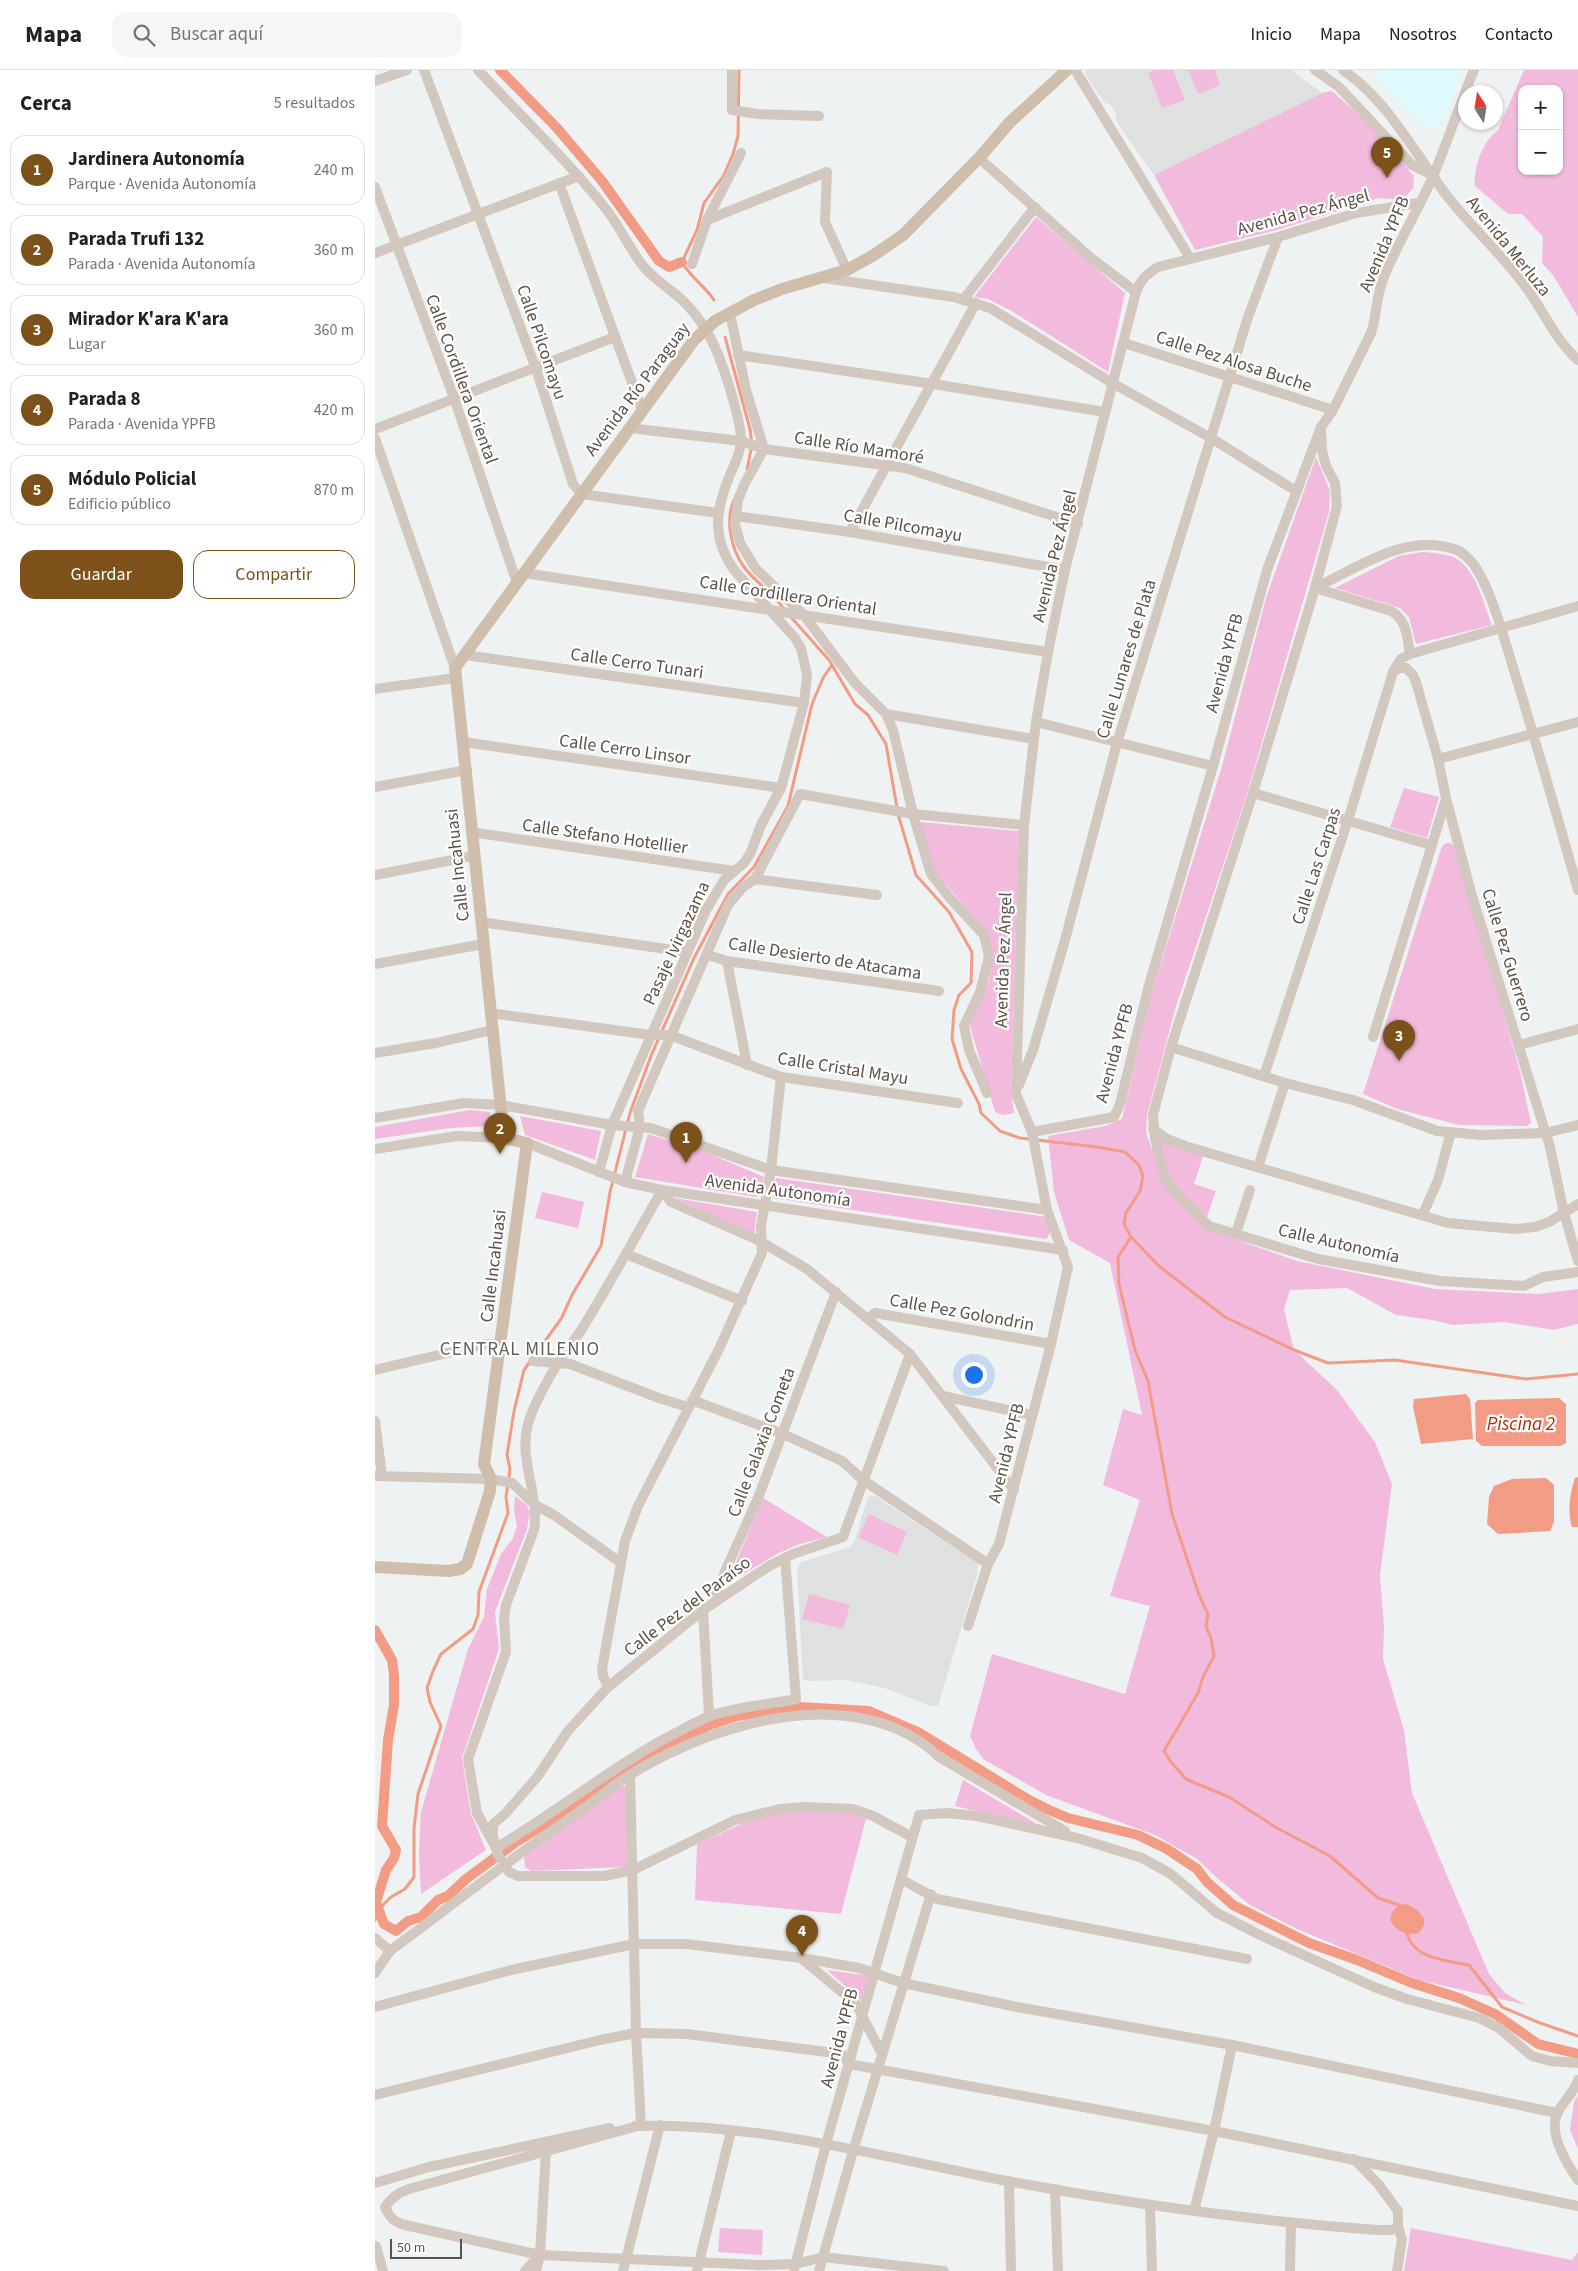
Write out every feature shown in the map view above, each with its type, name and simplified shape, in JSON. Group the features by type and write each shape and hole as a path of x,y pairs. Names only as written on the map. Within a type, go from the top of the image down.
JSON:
{"main road":[{"name":"Avenida Río Paraguay","path":"455,673 465,655 520,578 642,410 694,340 706,327 730,313 781,289 847,270 875,255 903,236 979,158 1010,122 1067,70"},
{"name":"Calle Incahuasi","path":"455,673 467,770 473,856 504,1138"},
{"name":"Avenida Autonomía","path":"504,1138 527,1143"},
{"name":"Calle Incahuasi","path":"375,1567 449,1571 460,1569 467,1564 490,1491 496,1480 484,1464 527,1143"}],"street":[{"path":"375,81 407,70"},
{"name":"Calle Pilcomayu","path":"424,70 536,369 573,484 581,494"},
{"name":"Pasaje Ivirgazama","path":"478,70 579,176 608,212 645,268 683,300 706,327 723,365 741,441 738,456 718,513 717,533 726,558 795,638 801,648 807,675 804,703 781,788 761,825 751,852 744,863 734,871 714,894 612,1125 599,1172"},
{"path":"732,70 732,110 758,114 819,116"},
{"path":"1075,70 1191,258"},
{"name":"Avenida Merluza","path":"1315,70 1339,87 1411,165 1433,175"},
{"name":"Avenida Merluza","path":"1343,70 1377,100 1421,155 1459,210 1525,286 1564,348 1578,360"},
{"name":"Avenida YPFB","path":"968,1626 988,1564 999,1544 1051,1344 1068,1267 1047,1210 1032,1132 1114,1117 1120,1104 1149,985 1213,766 1267,570 1321,428 1333,410 1371,333 1374,324 1375,305 1383,278 1433,175 1473,70"},
{"path":"692,264 707,220 741,153"},
{"path":"979,158 1091,258 1135,292"},
{"path":"707,220 827,172 825,222 847,270"},
{"path":"375,253 579,176"},
{"path":"559,183 642,410"},
{"name":"Calle Cordillera Oriental","path":"375,187 395,246 454,398 520,578 798,613 1047,652"},
{"name":"Avenida Pez Ángel","path":"1032,1132 1016,1094 1023,825 1047,652 1065,570 1105,412 1114,384 1135,292 1139,283 1146,275 1158,267 1278,237 1355,213 1418,203"},
{"path":"963,300 1035,207"},
{"name":"Calle Lunares de Plata","path":"1016,1094 1033,1050 1065,940 1117,743 1248,317 1278,237"},
{"path":"824,278 976,303 1006,318 1114,384 1211,438 1296,491"},
{"path":"850,532 976,303"},
{"path":"730,313 738,355 764,449 738,500 736,516 738,537 749,559 798,613 855,683 886,714 893,730 904,812 931,874 984,935 989,957 980,992 964,1026 969,1050 987,1093"},
{"path":"375,429 536,369 615,337"},
{"name":"Calle Pez Alosa Buche","path":"1124,343 1333,410"},
{"path":"738,355 1105,412"},
{"name":"Calle Río Mamoré","path":"629,428 741,441 764,449 905,468 1078,524"},
{"path":"1321,428 1322,450 1326,466 1335,483 1337,506 1315,588 1253,793 1171,1047 1153,1115 1153,1129 1185,1146 1423,1214 1448,1223 1515,1228 1535,1227 1549,1222 1578,1204"},
{"name":"Calle Incahuasi","path":"375,438 455,673"},
{"path":"581,494 718,513"},
{"name":"Calle Pilcomayu","path":"736,516 850,532 1065,570"},
{"path":"1315,588 1391,550 1418,544 1445,547 1459,551 1473,564 1483,582 1501,628 1534,734 1578,890"},
{"path":"1315,588 1391,611 1399,616 1404,625 1410,654"},
{"path":"1396,670 1401,659 1410,654 1578,606"},
{"name":"Calle Cerro Tunari","path":"465,655 804,703"},
{"name":"Calle Pez Guerrero","path":"1396,670 1406,668 1413,675 1438,759 1446,798 1472,896 1545,1133 1564,1213 1578,1261"},
{"name":"Calle Las Carpas","path":"1264,1076 1396,670"},
{"path":"375,689 455,673"},
{"path":"886,714 1034,739"},
{"path":"1036,722 1213,766"},
{"path":"1438,759 1578,722"},
{"name":"Calle Cerro Linsor","path":"463,742 781,788"},
{"path":"375,787 467,770"},
{"path":"1253,793 1431,844"},
{"name":"Pasaje Ivirgazama","path":"625,1182 640,1127 637,1111 708,955 728,905 743,887 755,879 800,794 904,812"},
{"path":"1373,1037 1446,798"},
{"path":"904,812 1023,825"},
{"name":"Calle Stefano Hotellier","path":"471,832 734,871"},
{"path":"375,875 473,856"},
{"path":"755,879 877,895"},
{"path":"481,922 687,952"},
{"path":"375,964 483,944"},
{"name":"Calle Desierto de Atacama","path":"708,955 727,961 939,991"},
{"path":"727,961 747,1065"},
{"name":"Calle Cristal Mayu","path":"490,1013 651,1035 670,1035 781,1077 959,1103"},
{"path":"1519,1045 1578,1028"},
{"path":"375,1052 436,1043 492,1030"},
{"path":"1171,1047 1285,1083 1353,1100 1437,1131 1481,1135 1545,1133 1578,1125"},
{"path":"608,1688 603,1676 603,1669 625,1541 638,1506 742,1301 762,1253 760,1241 771,1170 781,1077"},
{"path":"1258,1167 1285,1083"},
{"name":"Avenida Autonomía","path":"375,1118 464,1103 501,1105 612,1125 651,1128 771,1170 1047,1210"},
{"name":"Calle Autonomía","path":"1153,1129 1165,1177 1171,1188 1209,1226 1319,1259 1440,1282 1524,1286 1543,1277 1578,1272"},
{"path":"1423,1214 1438,1180 1451,1132"},
{"name":"Avenida Autonomía","path":"375,1149 457,1136 504,1138"},
{"name":"Avenida Autonomía","path":"527,1143 625,1182 662,1190 1063,1250"},
{"path":"912,1837 873,1816 853,1809 830,1807 779,1809 735,1820 633,1870 603,1876 518,1876 509,1872 477,1813 468,1759 506,1652 504,1618 506,1605 534,1530 535,1505 527,1464 527,1426 558,1362 581,1330 662,1190 671,1202 760,1241 807,1269 869,1318 910,1354 1014,1490"},
{"path":"1236,1233 1250,1190"},
{"path":"626,1254 742,1301"},
{"name":"Calle Galaxia Cometa","path":"713,1602 758,1498 836,1292"},
{"name":"Calle Pez Golondrin","path":"869,1318 875,1313 1051,1344"},
{"path":"375,1370 486,1344 501,1344"},
{"name":"Calle Pez del Paraíso","path":"500,1856 492,1830 493,1824 505,1814 538,1776 567,1732 608,1688 713,1602 769,1566 785,1558 843,1537 910,1354"},
{"path":"533,1361 558,1362 783,1434 842,1462 863,1480 988,1564"},
{"path":"943,1396 1031,1415"},
{"path":"375,1421 378,1476 496,1480 512,1483 535,1505 554,1515 621,1563"},
{"path":"375,1973 390,1951 500,1856 575,1797 634,1755 709,1716 758,1704 796,1699 785,1558"},
{"path":"703,1610 709,1716"},
{"path":"500,1856 630,1775 698,1742 740,1726 809,1715 835,1715 869,1719 889,1725 925,1746 939,1757 1077,1838 1142,1858 1171,1874 1217,1913 1374,1987 1407,1999 1479,2018 1499,2028 1532,2056 1551,2061 1578,2063"},
{"path":"630,1775 636,2033 641,2126"},
{"name":"Avenida YPFB","path":"795,2268 826,2144 919,1815 946,1813 977,1816 1077,1838"},
{"path":"901,1879 937,1899 965,1906 1247,1959"},
{"path":"819,2271 903,1982 931,1894"},
{"path":"375,1938 390,1951"},
{"path":"375,2007 511,1970 634,1944 686,1944 802,1958 859,1968 903,1982 1017,2007 1232,2045 1557,2113"},
{"path":"802,1958 856,2004 882,2054"},
{"path":"375,2095 600,2040 636,2033 687,2034 842,2054 849,2064 1214,2131 1578,2206"},
{"path":"1194,2211 1214,2131 1232,2045"},
{"path":"1578,2080 1571,2095 1557,2113 1555,2132 1561,2148 1578,2180"},
{"path":"624,2266 660,2125"},
{"path":"375,2183 429,2167 597,2130 619,2126 660,2125 731,2131 826,2144 853,2151 1009,2181 1194,2211 1378,2230 1391,2230 1397,2227"},
{"path":"641,2126 409,2189 395,2194 380,2208 394,2222 400,2224 540,2256 624,2266 795,2268 823,2257 944,2271"},
{"path":"698,2267 731,2131"},
{"path":"536,2271 540,2256 546,2152"},
{"path":"1354,2159 1379,2184 1398,2211 1397,2227 1402,2239 1397,2271"},
{"path":"1009,2181 1011,2271"},
{"path":"1055,2189 1058,2271"},
{"path":"1151,2205 1152,2271"},
{"path":"1290,2271 1291,2222"},
{"path":"376,2246 383,2271"},
{"path":"525,2271 540,2256"}],"shaded area":[{"path":"1086,70 1291,70 1322,93 1154,175 1116,121 1116,114 1111,105 1105,103 1085,74"},
{"path":"1156,70 1173,70 1185,100 1162,108 1148,73"},
{"path":"1188,70 1215,70 1220,85 1198,94"},
{"path":"1382,70 1462,70 1441,124 1426,129 1375,79"},
{"path":"1524,70 1578,70 1578,317 1553,275 1542,263 1543,237 1522,214 1508,214 1475,186 1477,163 1493,135 1498,130 1503,130 1503,118"},
{"path":"1332,91 1371,126 1414,176 1413,188 1403,200 1379,198 1277,230 1195,250 1154,175 1322,93"},
{"path":"1036,217 1125,293 1108,372 1015,313 988,299 974,297"},
{"path":"1316,457 1330,491 1329,512 1246,797 1176,1006 1147,1115 1146,1133 1152,1149 1162,1137 1203,1156 1194,1184 1216,1191 1203,1228 1297,1261 1435,1289 1538,1294 1578,1289 1578,1324 1554,1330 1505,1322 1453,1325 1396,1315 1347,1288 1290,1290 1284,1309 1294,1350 1337,1390 1375,1442 1392,1484 1380,1575 1384,1627 1383,1659 1404,1730 1412,1793 1489,1974 1505,1993 1526,2005 1419,1980 1297,1929 1250,1905 1197,1859 1155,1835 1046,1795 983,1759 970,1736 992,1654 1125,1694 1150,1606 1110,1596 1140,1500 1103,1485 1123,1409 1142,1415 1110,1263 1069,1240 1054,1192 1048,1136 1105,1126 1122,1119 1153,989 1222,766 1266,598"},
{"path":"1422,552 1452,556 1466,567 1480,591 1492,625 1416,644 1409,617 1400,608 1335,588 1399,556"},
{"path":"1404,788 1439,797 1427,838 1390,827"},
{"path":"920,822 1019,831 1011,1091 1014,1113 1004,1115 995,1112 970,1026 989,980 993,956 988,933 935,872"},
{"path":"1446,843 1451,843 1455,848 1520,1071 1531,1123 1527,1126 1459,1125 1397,1109 1363,1094 1442,846"},
{"path":"470,1110 490,1112 491,1126 451,1128 375,1139 375,1127"},
{"path":"520,1116 601,1131 595,1160 525,1135"},
{"path":"648,1134 701,1150 764,1177 762,1192 756,1197 635,1177"},
{"path":"776,1178 1047,1217 1052,1230 1046,1239 773,1198"},
{"path":"542,1192 584,1202 578,1228 535,1218"},
{"path":"675,1198 757,1212 754,1234"},
{"path":"515,1496 527,1505 530,1513 527,1529 495,1612 499,1649 462,1758 471,1814 486,1850 421,1894 419,1853 421,1812 468,1649 484,1617 487,1589 501,1554 513,1538 517,1526 514,1511"},
{"path":"875,1496 978,1563 977,1575 938,1706 931,1706 884,1688 847,1680 808,1681 803,1679 797,1569 801,1562 850,1547 855,1539 868,1497"},
{"path":"763,1498 827,1537 797,1545 777,1554 727,1584"},
{"path":"869,1514 907,1532 897,1555 858,1537"},
{"path":"809,1594 850,1605 843,1629 802,1619"},
{"path":"963,1780 1042,1827 955,1806"},
{"path":"621,1786 626,1786 628,1863 626,1867 531,1871 525,1867 524,1857"},
{"path":"806,1810 850,1813 866,1819 841,1914 695,1900 697,1844 766,1815"},
{"path":"827,1970 870,1976 863,2002"},
{"path":"1578,2095 1578,2149 1570,2130 1574,2102"},
{"path":"720,2228 763,2230 762,2255 718,2252"},
{"path":"1411,2228 1572,2260 1578,2252 1578,2271 1404,2271"}],"water":[{"path":"1466,1394 1470,1399 1473,1439 1421,1444 1413,1406 1414,1399"},
{"name":"Piscina 2","path":"1559,1398 1566,1404 1566,1443 1560,1446 1482,1446 1476,1441 1475,1403 1478,1400"},
{"path":"1578,1477 1578,1527 1572,1527 1570,1521 1570,1502 1575,1478"},
{"path":"1546,1478 1554,1485 1554,1522 1550,1531 1498,1534 1487,1524 1489,1497 1494,1486 1512,1479"},
{"path":"1407,1904 1417,1910 1424,1918 1424,1925 1419,1933 1410,1934 1402,1932 1390,1920 1392,1912 1399,1905"}],"waterway":[{"path":"500,70 557,128 602,181 659,261 669,267 682,262"},
{"path":"714,300 682,262 697,230 704,203 724,175 733,154 738,136 739,70"},
{"path":"725,337 750,429 752,445 747,469"},
{"path":"734,500 731,508 730,525 733,543 739,560 784,609"},
{"path":"790,616 829,660 855,704 868,715 886,744 897,808"},
{"path":"375,1920 382,1906 391,1897 405,1889 414,1877 414,1828 418,1794 441,1726 430,1702 427,1688 441,1654 473,1629 478,1615 479,1592 508,1513 506,1497 510,1469 507,1455 514,1411 524,1370 561,1319 572,1295 601,1246 610,1192 630,1113 651,1056 694,958 728,894 754,867 788,806 812,704 823,678 832,665"},
{"path":"898,814 916,875 949,912 972,952 971,983 959,995 954,1010 952,1039 961,1069 979,1104 981,1113 1000,1131 1020,1138 1125,1152 1139,1165 1143,1176 1140,1191 1126,1213 1124,1224 1131,1237 1160,1267 1225,1317 1294,1350 1328,1363 1395,1360 1526,1379 1578,1374"},
{"path":"1131,1237 1118,1257 1119,1284 1135,1350 1148,1381 1172,1514 1199,1595 1208,1614 1206,1627 1211,1638 1214,1656 1203,1677 1198,1693 1164,1751 1186,1779 1229,1797 1277,1828 1330,1856 1378,1898 1400,1907"},
{"path":"375,1630 392,1660 394,1675 394,1705 388,1740 382,1826 396,1850 394,1858 386,1870 376,1902 384,1924 396,1931 408,1921 421,1917 438,1900 448,1896 466,1879 516,1842 567,1811 612,1776 707,1726 737,1716 799,1707 869,1711 918,1732 1029,1800 1049,1810 1068,1818 1138,1835 1167,1849 1197,1869 1207,1882 1233,1905 1309,1943 1357,1960 1412,1983 1459,1998 1495,2014 1538,2044 1578,2054"},
{"path":"1407,1933 1416,1948 1424,1953 1442,1960 1469,1965 1502,2007 1578,2036"}],"place":[{"name":"Módulo Policial","path":"1387,178"},
{"name":"Mirador K'ara K'ara","path":"1399,1061"},
{"name":"Parada Trufi 132","path":"500,1154"},
{"name":"Jardinera Autonomía","path":"686,1163"},
{"name":"Parada 8","path":"802,1956"}],"district":[{"name":"CENTRAL MILENIO","path":"520,1348"}]}
